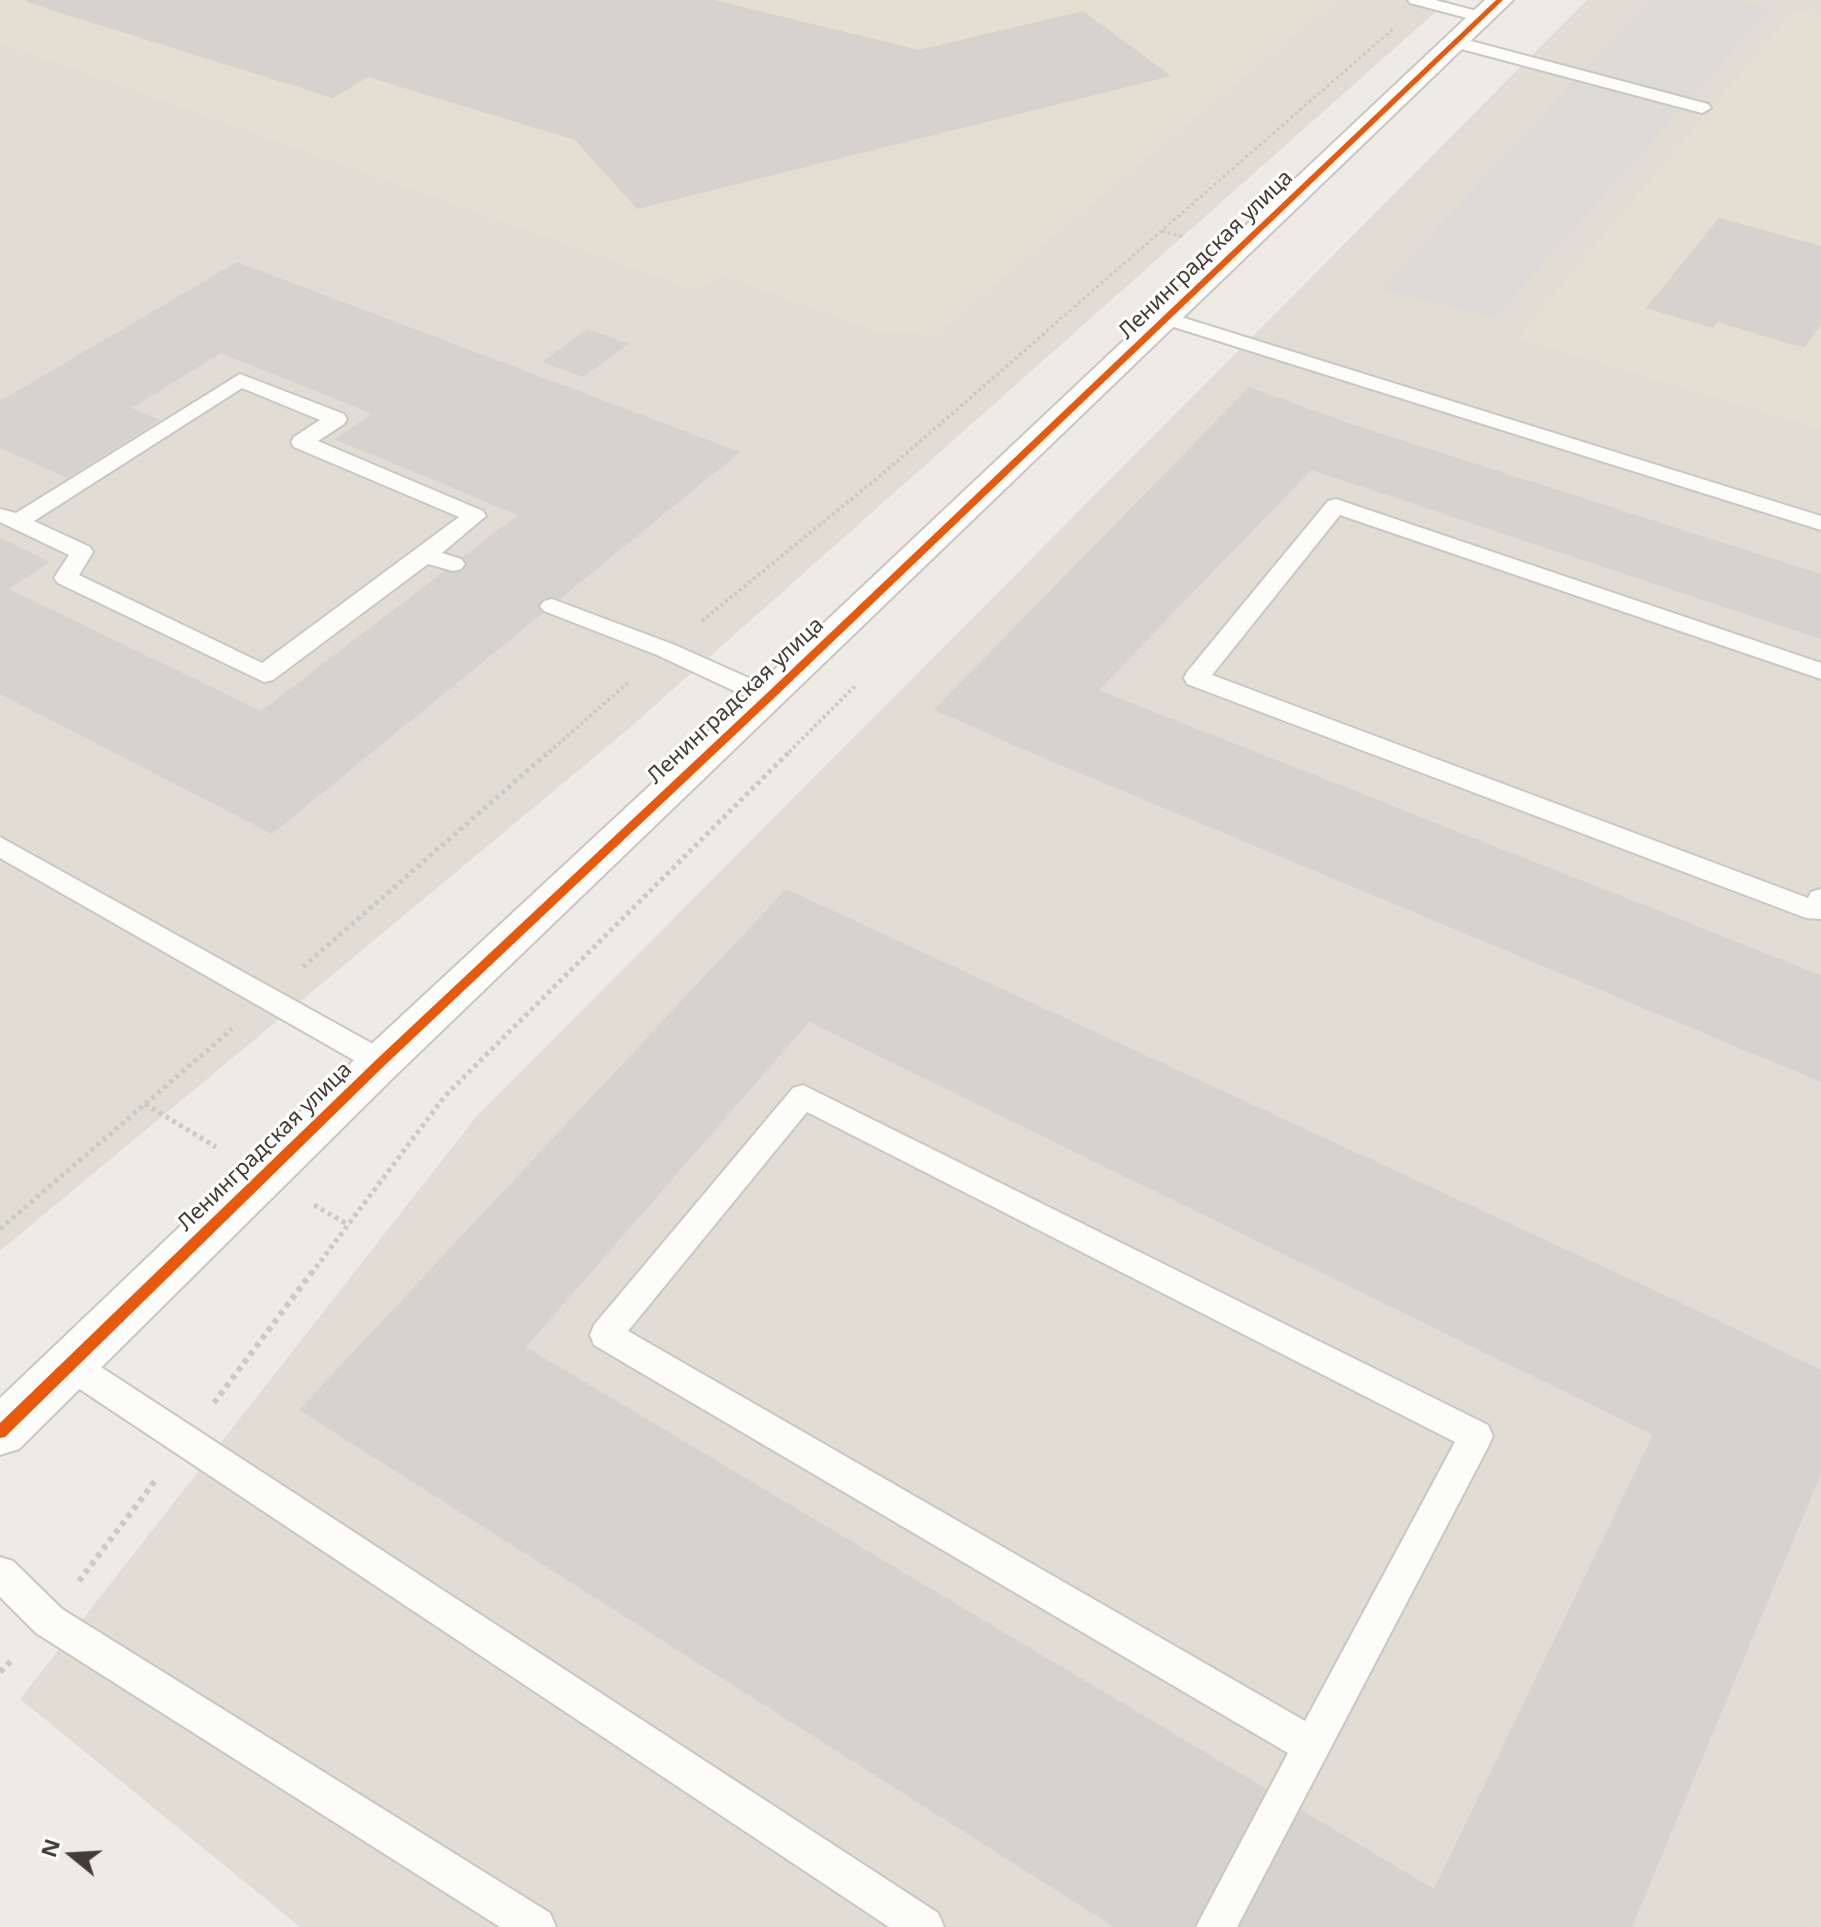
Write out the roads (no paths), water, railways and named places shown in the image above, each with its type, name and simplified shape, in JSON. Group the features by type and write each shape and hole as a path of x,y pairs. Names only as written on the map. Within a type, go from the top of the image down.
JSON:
{"street":[{"name":"Ленинградская улица","path":"0,1432 381,1062 1168,319 1479,20"}],"lane":[{"path":"1420,1 1479,20 1702,108"},
{"path":"1168,319 1821,523"},
{"path":"240,380 336,419 302,442 475,516 264,674 66,578 82,552 9,517 240,380"},
{"path":"1821,671 1336,506 1196,678 1816,911 1821,899"},
{"path":"425,555 453,564"},
{"path":"552,606 666,650 769,697"},
{"path":"0,846 381,1062"},
{"path":"1216,1927 1312,1746 1476,1436 803,1096 606,1335 1312,1746"},
{"path":"69,1364 924,1927"},
{"path":"0,1573 49,1621 536,1927"}]}
